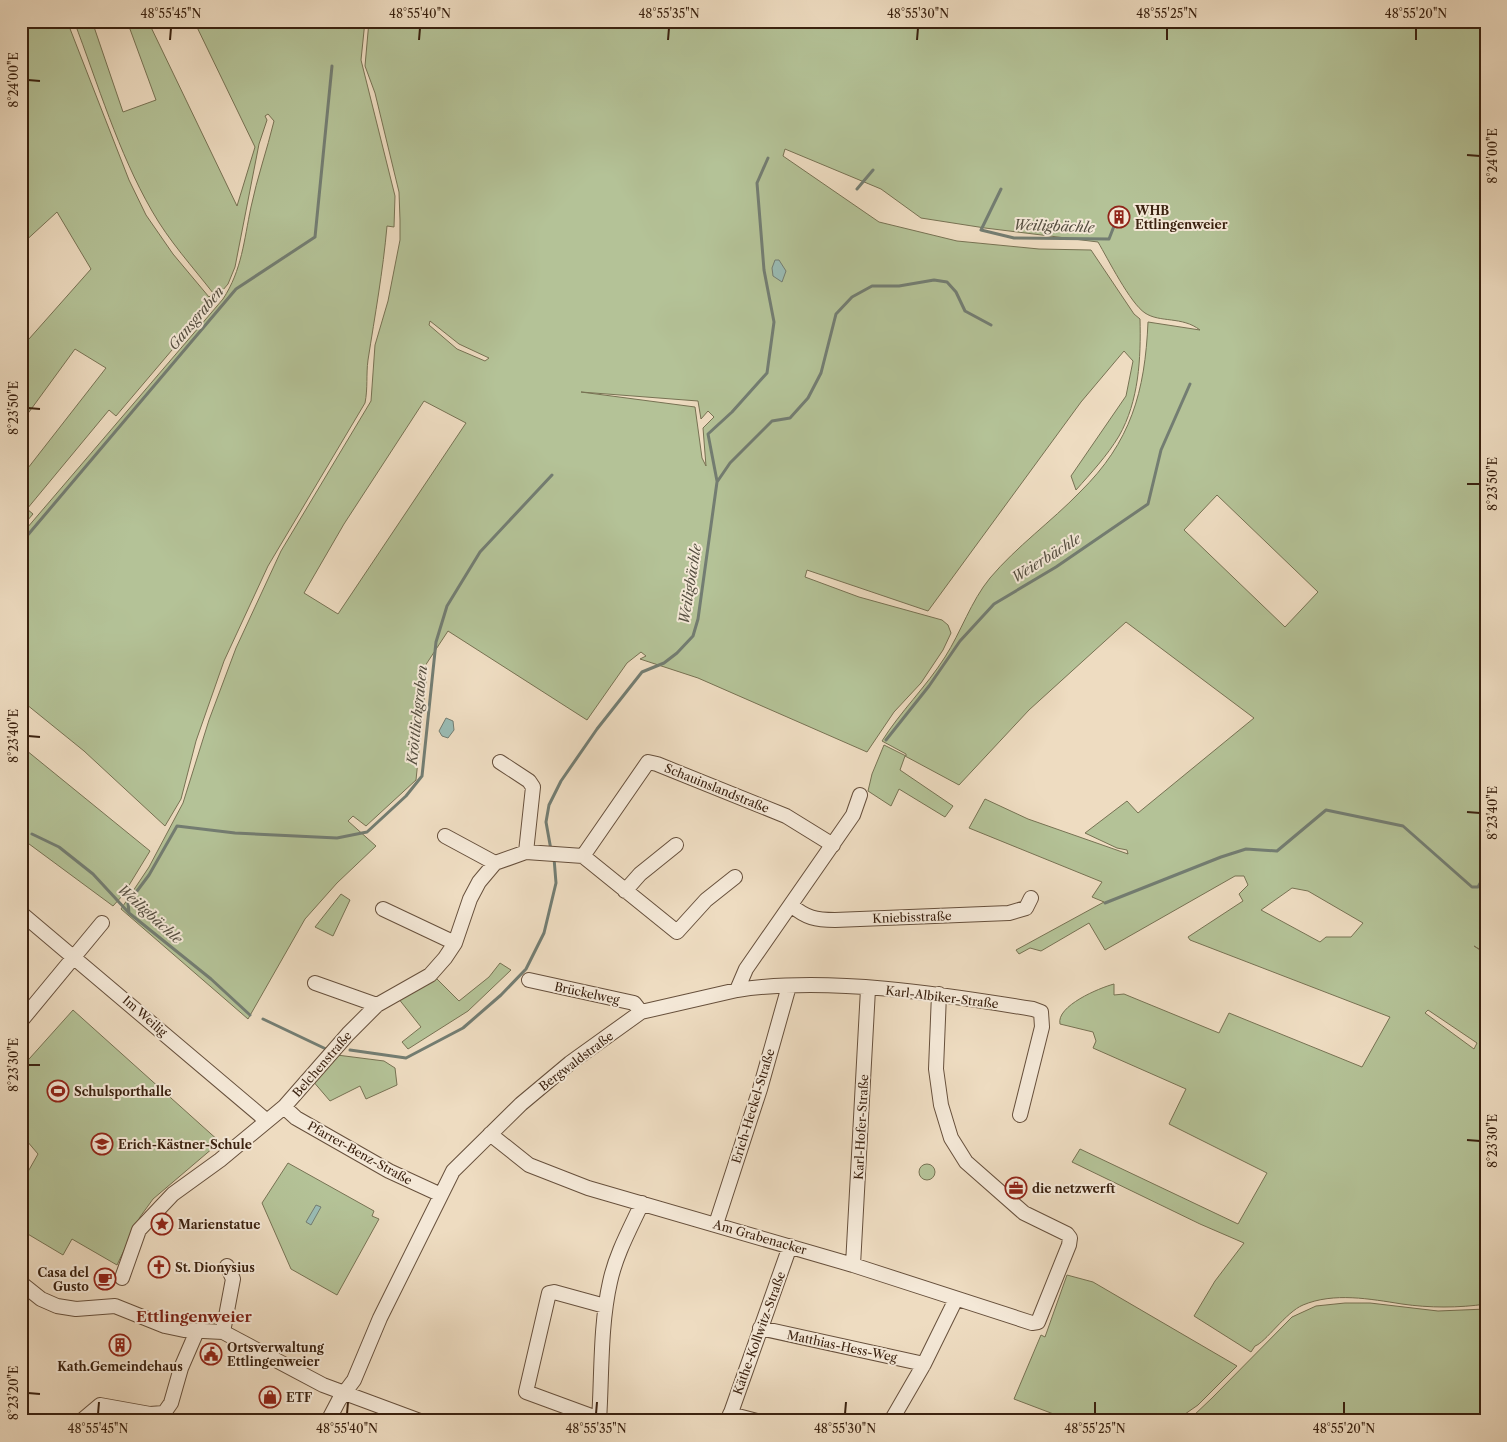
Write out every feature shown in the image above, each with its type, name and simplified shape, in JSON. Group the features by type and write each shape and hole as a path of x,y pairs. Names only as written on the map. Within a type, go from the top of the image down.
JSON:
{"street":[{"path":"500,762 529,781 533,788 526,852"},
{"name":"Schauinslandstraße","path":"582,856 648,762 786,816 833,845"},
{"path":"738,990 746,969 833,845 853,814 860,795"},
{"path":"445,836 495,863 526,852 582,856 677,932 706,900 735,877"},
{"path":"625,891 640,874 676,845"},
{"name":"Belchenstraße","path":"122,1278 139,1230 173,1194 220,1160 284,1107 342,1040 377,1005 430,975 455,943 470,899 479,882 495,863"},
{"name":"Kniebisstraße","path":"791,905 803,915 815,920 835,920 1009,913 1026,908 1031,898"},
{"path":"383,909 455,943"},
{"name":"Im Weilig","path":"21,912 267,1121"},
{"path":"21,1022 102,923"},
{"name":"Brückelweg","path":"529,980 634,1003 642,1012"},
{"path":"315,984 377,1005"},
{"name":"Karl-Albiker-Straße","path":"738,990 763,986 789,986 939,994 1033,1009 1041,1012 1042,1027 1020,1115"},
{"name":"Erich-Heckel-Straße","path":"716,1224 760,1089 789,986"},
{"name":"Karl-Hofer-Straße","path":"854,1265 868,989"},
{"name":"Bergwaldstraße","path":"328,1421 354,1380 380,1318 439,1194 453,1171 520,1104 570,1063 642,1012 738,990"},
{"name":"Am Grabenacker","path":"490,1134 529,1165 588,1188 854,1265 1032,1324 1038,1322 1069,1245 1070,1238 1066,1234 1024,1213 966,1162 951,1138 941,1105 936,1069 939,994"},
{"name":"Pfarrer-Benz-Straße","path":"284,1107 296,1118 389,1171 439,1194"},
{"path":"605,1306 554,1292 549,1293 526,1392 601,1420 605,1306 618,1254 642,1203"},
{"name":"Käthe-Kollwitz-Straße","path":"729,1417 790,1246"},
{"path":"222,1332 233,1279 227,1266"},
{"path":"21,1283 41,1299 58,1306 76,1310 115,1306 166,1326 198,1331 222,1332 316,1381 420,1421"},
{"path":"891,1421 924,1364 956,1299"},
{"name":"Matthias-Hess-Weg","path":"760,1328 924,1364"},
{"path":"81,1421 100,1405 150,1414 164,1412 174,1396 181,1368 198,1331"},
{"path":"729,1417 758,1421"}],"green space":[{"path":"21,21 67,21 129,180 146,215 173,254 209,297 213,293 166,233 140,188 109,117 74,21 92,21 123,112 156,100 127,21 148,21 237,206 255,147 194,21 365,21 361,60 395,196 394,227 387,226 368,360 365,403 268,566 224,661 196,741 181,799 165,826 84,751 21,700 21,535 223,299 238,266 253,196 274,121 268,114 265,116 267,120 259,144 235,267 228,284 116,416 109,410 27,509 33,514 21,528 21,477 106,368 75,349 21,423 21,348 91,269 57,212 21,245"},
{"path":"369,21 1486,21 1486,953 1474,946 1486,954 1486,1304 1433,1307 1352,1298 1315,1301 1296,1309 1255,1346 1251,1352 1194,1316 1215,1281 1244,1243 1200,1224 1072,1162 1080,1149 1238,1224 1267,1173 1169,1124 1186,1089 1093,1048 1096,1041 1093,1032 1060,1024 1061,1017 1071,1004 1099,989 1114,984 1114,995 1124,994 1219,1033 1229,1013 1362,1067 1390,1017 1190,940 1188,937 1243,901 1239,894 1248,885 1244,876 1235,876 1105,950 1089,923 1041,951 1030,948 1019,954 1016,950 1104,902 1092,897 1102,882 969,828 985,799 1028,819 1128,854 1127,850 1117,848 1085,833 1127,801 1138,813 1254,718 1126,622 1029,710 959,785 905,756 900,770 953,806 945,817 899,789 891,806 868,791 872,774 884,745 906,756 906,754 882,741 945,657 983,587 1011,555 1080,492 1112,454 1123,435 1139,393 1148,322 1200,330 1179,321 1151,316 1139,308 1126,291 1098,242 921,218 881,189 785,149 783,156 879,222 957,241 1039,249 1091,250 1134,314 1140,319 1139,364 1135,394 1126,423 1099,464 1076,490 1071,476 1126,396 1133,361 1124,351 1081,402 928,611 807,570 805,577 859,597 942,620 948,625 951,633 943,650 921,683 894,712 867,752 698,678 640,659 646,656 641,652 627,663 587,720 448,631 423,669 426,681 416,780 366,826 353,816 348,821 376,846 337,883 305,919 248,1019 121,909 149,867 183,803 209,720 236,648 281,551 371,401 375,345 388,301 400,240 400,220 399,192 375,93 365,66","holes":["430,321 459,344 489,358 485,361 457,349 429,325","581,392 698,401 701,419 708,411 714,417 703,428 706,466 702,458 695,407","424,401 466,423 338,614 304,593 344,524","1217,495 1318,592 1285,627 1184,530","1292,888 1308,891 1363,923 1351,937 1326,937 1320,942 1261,910","1428,1010 1477,1043 1474,1049 1425,1013"]},
{"path":"21,746 150,851 123,895 113,906 21,838"},
{"path":"341,894 350,900 333,936 315,927"},
{"path":"500,963 511,970 468,1011 408,1049 402,1042 421,1027 398,998 435,977 459,1001 489,977"},
{"path":"73,1010 220,1142 153,1199 140,1217 117,1265 72,1239 63,1255 21,1230 21,1184 38,1154 21,1134 21,1068"},
{"path":"337,1055 384,1061 395,1068 397,1085 366,1099 360,1086 330,1101 312,1080"},
{"path":"288,1163 374,1211 372,1216 379,1219 337,1295 291,1269 262,1203"},
{"path":"924,1164 930,1164 935,1169 933,1178 924,1180 919,1175 919,1169"},
{"path":"1067,1275 1093,1282 1237,1366 1198,1405 1175,1421 1072,1421 1014,1399 1041,1335 1045,1337"},
{"path":"1370,1303 1438,1311 1486,1309 1486,1421 1185,1421 1212,1398 1292,1317 1316,1306"}],"water":[{"path":"775,260 779,260 786,271 782,282 773,276 772,268"},
{"path":"446,718 453,721 454,730 448,738 442,736 439,731"},
{"path":"316,1205 321,1207 311,1225 306,1222"}],"waterway":[{"name":"Gansgraben","path":"21,543 236,289 315,237 332,66"},
{"path":"717,481 708,434 732,412 767,373 774,322 764,270 757,183 768,158"},
{"path":"857,189 873,170"},
{"name":"Weiligbächle","path":"1001,189 981,230 1014,238 1109,239 1116,221"},
{"name":"Weiligbächle","path":"551,850 546,822 549,805 561,781 597,729 642,672 664,663 677,653 693,636 698,619 717,482 730,463 772,421 790,418 808,398 821,373 836,314 852,297 872,286 899,286 934,280 947,282 956,292 965,311 991,325"},
{"name":"Weierbächle","path":"886,740 929,686 960,641 994,604 1056,567 1148,504 1161,450 1190,384"},
{"name":"Kröttlichgraben","path":"129,913 128,903 149,875 177,826 235,833 337,838 367,832 406,796 422,776 436,642 447,606 480,552 552,475"},
{"path":"1105,903 1246,849 1277,851 1326,810 1403,826 1472,887 1478,887 1486,873"},
{"name":"Weiligbächle","path":"32,834 59,847 93,874 129,913 211,979 250,1015"},
{"name":"Weiligbächle","path":"350,1050 406,1058 463,1028 501,995 526,969 544,933 556,883 554,858"},
{"name":"Weiligbächle","path":"263,1019 326,1049"}],"place":[{"name":"WHB Ettlingenweier","path":"1119,217"},
{"name":"Schulsporthalle","path":"58,1091"},
{"name":"Erich-Kästner-Schule","path":"102,1144"},
{"name":"die netzwerft","path":"1016,1188"},
{"name":"Marienstatue","path":"162,1224"},
{"name":"St. Dionysius","path":"159,1267"},
{"name":"Casa del Gusto","path":"105,1279"},
{"name":"Kath.Gemeindehaus","path":"120,1345"},
{"name":"Ortsverwaltung Ettlingenweier","path":"211,1354"},
{"name":"ETF","path":"270,1397"}],"district":[{"name":"Ettlingenweier","path":"194,1316"}]}
